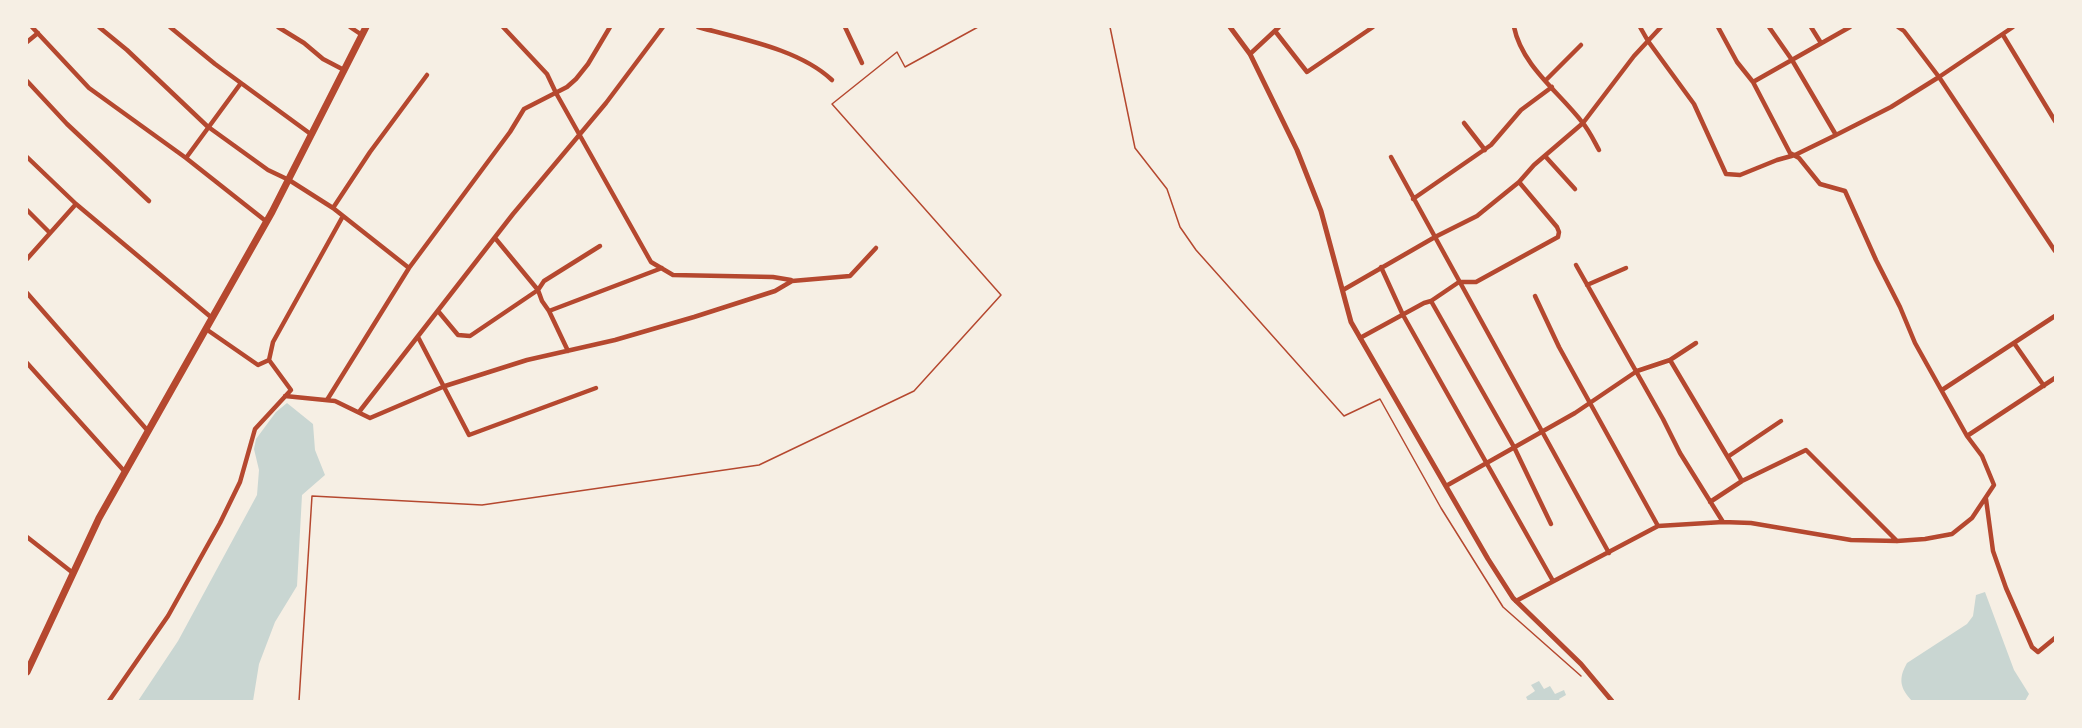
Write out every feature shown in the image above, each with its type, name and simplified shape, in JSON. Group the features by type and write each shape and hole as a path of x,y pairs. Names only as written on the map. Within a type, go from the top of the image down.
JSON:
{"main road":[{"path":"27,672 99,518 267,222 366,27"}],"street":[{"path":"32,27 89,88 186,158 267,222"},
{"path":"99,27 128,51 207,126 268,171 289,180 333,208 409,268"},
{"path":"170,27 312,135"},
{"path":"278,27 304,43 323,60 344,70"},
{"path":"350,27 362,35"},
{"path":"503,27 548,74 579,135 651,262 673,275 773,277 792,281 850,276 876,248"},
{"path":"327,400 409,268 510,132 524,109 556,93 576,79 588,64 610,27"},
{"path":"359,412 663,27"},
{"path":"698,27 795,56 832,80"},
{"path":"845,27 861,63"},
{"path":"1230,27 1250,54 1297,150 1321,211 1351,322 1360,338 1488,559 1516,602 1581,664 1612,701"},
{"path":"1250,54 1277,29 1306,72 1372,27"},
{"path":"1514,27 1516,37 1531,65 1583,123 1599,150"},
{"path":"1640,27 1694,104 1726,174 1740,175 1777,160 1795,156 1891,107 2013,27"},
{"path":"1343,290 1435,237 1477,216 1519,182 1583,123 1634,56 1661,27"},
{"path":"1516,602 1658,526 1723,522 1751,523 1851,540 1925,539 1952,534 1972,518 1994,485 1982,456 1967,436 1915,343 1900,306 1876,260 1845,191 1820,184 1799,158 1790,153 1753,82 1737,62 1718,27"},
{"path":"1768,27 1792,60 1836,135"},
{"path":"1811,27 1821,43"},
{"path":"1753,82 1850,27"},
{"path":"1898,27 1904,31 1940,77 2055,251"},
{"path":"27,42 38,33"},
{"path":"2003,34 2055,122"},
{"path":"1546,80 1581,45"},
{"path":"333,208 370,152 427,75"},
{"path":"27,81 67,124 149,201"},
{"path":"186,158 207,126 241,83"},
{"path":"1413,199 1485,150 1521,110 1552,87"},
{"path":"1464,123 1485,150"},
{"path":"1545,156 1575,189"},
{"path":"27,157 76,204 212,318"},
{"path":"1391,157 1609,553"},
{"path":"1360,338 1431,301 1459,282 1476,282 1558,237 1557,227 1519,182"},
{"path":"27,259 76,204"},
{"path":"27,210 50,233"},
{"path":"109,701 168,616 220,523 240,482 255,429 291,390 269,360 273,342 343,216"},
{"path":"495,238 538,290 568,351"},
{"path":"438,311 458,335 470,336 538,290 544,281 600,246"},
{"path":"1576,266 1680,453 1723,522"},
{"path":"1381,267 1403,315 1553,581"},
{"path":"1587,285 1626,267"},
{"path":"549,310 662,268"},
{"path":"285,396 335,401 370,418 445,386 527,360 694,317 775,291 792,281"},
{"path":"27,293 148,431"},
{"path":"1535,296 1589,403 1658,526"},
{"path":"1431,301 1514,447 1551,524"},
{"path":"1942,390 2055,316"},
{"path":"206,329 258,365 269,360"},
{"path":"418,337 469,435 596,388"},
{"path":"1446,486 1589,403 1637,372 1670,360 1696,343"},
{"path":"2014,343 2044,386"},
{"path":"1670,360 1742,481"},
{"path":"27,363 125,472"},
{"path":"1967,436 2055,378"},
{"path":"1729,456 1781,421"},
{"path":"1710,502 1742,481 1806,450 1897,541"},
{"path":"1986,499 1993,551 2006,588 2032,646 2038,652 2055,638"},
{"path":"27,537 73,573"}],"path":[{"path":"299,701 312,496 482,505 759,465 914,391 1001,295 832,105 897,52 905,67 978,27"},
{"path":"1110,27 1136,148 1167,189 1180,227 1196,250 1344,416 1380,399 1441,508 1503,607 1584,679"}],"shaded area":[{"path":"287,403 313,424 315,450 325,475 302,495 297,586 275,622 259,664 253,701 138,701 178,641 257,495 259,470 254,449 256,439 276,412"},
{"path":"1985,592 2014,670 2029,694 2025,701 1912,701 1905,692 1901,679 1907,663 1967,624 1973,616 1976,595"},
{"path":"1539,681 1544,689 1550,686 1555,694 1564,690 1566,695 1559,699 1560,701 1528,701 1526,697 1535,691 1531,685"}]}
